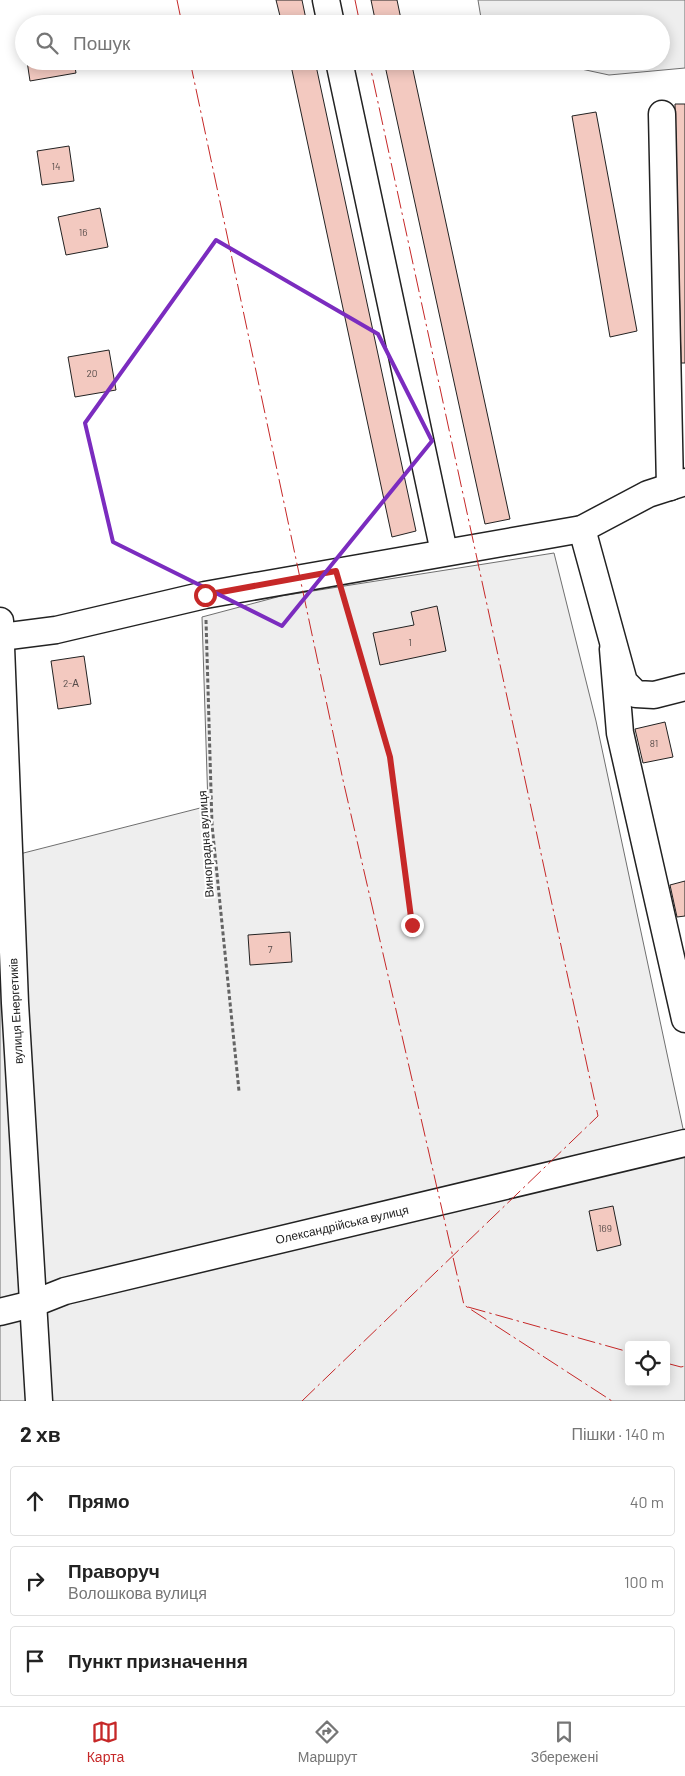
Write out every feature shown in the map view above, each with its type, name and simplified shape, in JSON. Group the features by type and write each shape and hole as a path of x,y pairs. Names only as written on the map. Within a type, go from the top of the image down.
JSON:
{"street":[{"path":"326,0 330,15"},
{"path":"342,70 444,552"},
{"path":"1,637 56,630 205,595 582,529 648,494 678,484 662,114"},
{"path":"582,529 613,649 624,682 636,694 654,695 685,688"},
{"name":"вулиця Енергетиків","path":"0,621 15,1003 39,1401"},
{"path":"613,649 620,733 656,900 685,1019"},
{"name":"Олександрійська вулиця","path":"0,1312 32,1304 65,1290 685,1143"}],"path":[{"path":"336,571 390,757 412,925"},
{"name":"Виноградна вулиця","path":"205,595 212,825 240,1091"}],"highlighted area":[{"path":"216,240 378,334 432,441 282,626 113,542 85,423"}],"shaded area":[{"path":"478,0 685,0 685,68 670,69 670,15 480,15"},
{"path":"586,70 663,70 609,75"},
{"path":"554,553 596,721 685,1138 685,1401 0,1401 0,859 208,806 202,617 281,596"}],"building":[{"path":"276,0 302,0 305,15 280,15"},
{"path":"371,0 397,0 400,15 374,15"},
{"path":"28,70 76,70 76,73 30,81"},
{"path":"292,70 317,70 416,531 392,537"},
{"path":"386,70 413,70 510,519 485,524"},
{"path":"675,104 685,104 685,363 681,363"},
{"path":"596,112 637,331 610,337 572,116"},
{"path":"69,146 74,181 42,185 37,151"},
{"path":"100,208 108,247 66,255 58,217"},
{"path":"109,350 116,390 75,397 68,357"},
{"path":"437,606 446,651 380,665 373,633 414,625 411,612"},
{"path":"84,656 91,704 58,709 51,661"},
{"path":"665,722 673,757 643,763 635,729"},
{"path":"685,881 685,916 677,917 670,885"},
{"path":"290,932 292,962 250,965 248,935"},
{"path":"613,1206 621,1245 597,1251 589,1211"}],"power":[{"path":"177,0 180,15"},
{"path":"355,0 358,15"},
{"path":"192,70 343,780 464,1305 612,1401"},
{"path":"302,1401 598,1116 371,70"},
{"path":"468,1307 625,1351"},
{"path":"670,1364 681,1367 685,1366"}],"route":[{"path":"205,595 336,571 390,757 412,925"}]}
